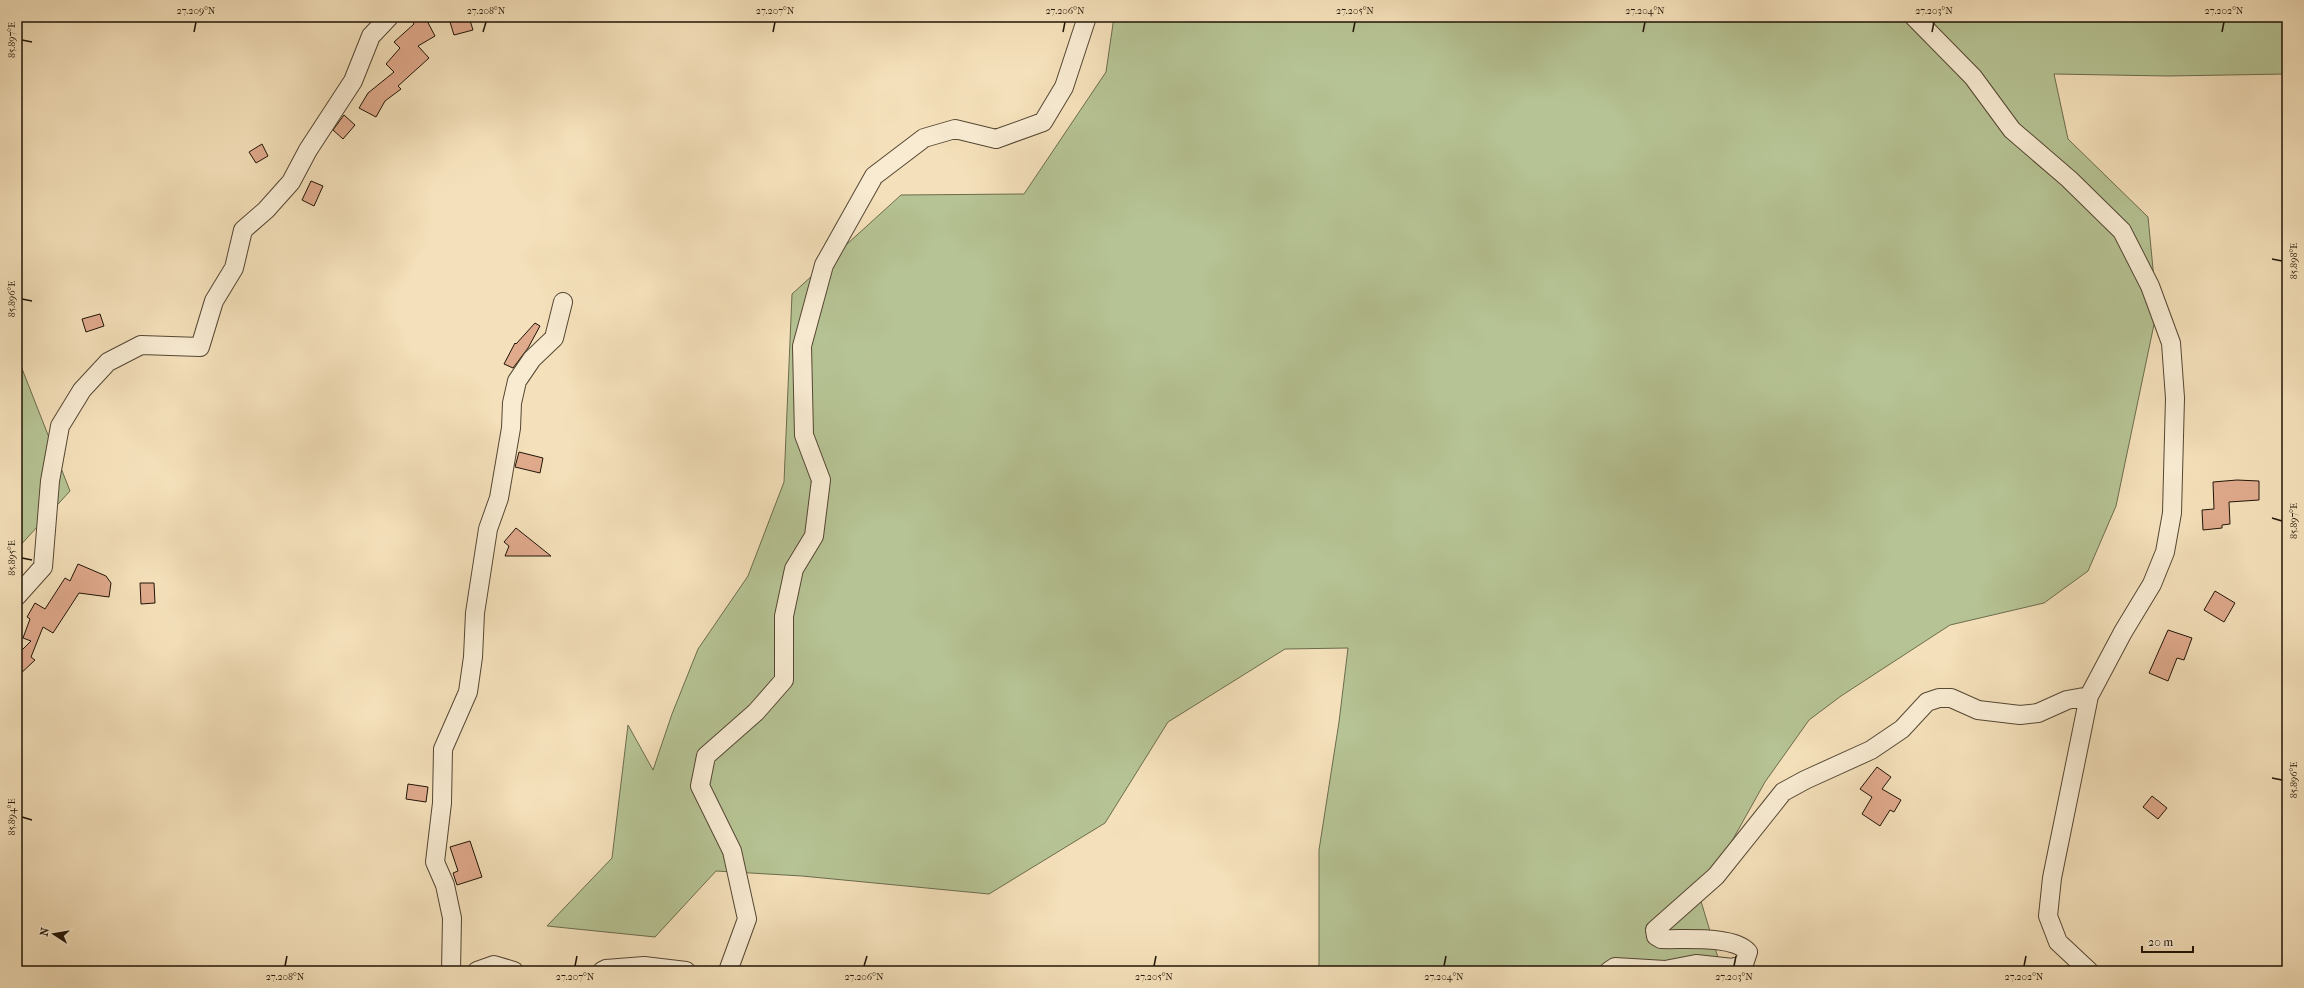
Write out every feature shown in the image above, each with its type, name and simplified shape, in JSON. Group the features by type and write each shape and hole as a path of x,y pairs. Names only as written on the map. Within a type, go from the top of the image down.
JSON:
{"street":[{"path":"17,596 43,567 50,481 60,426 82,390 108,362 141,345 200,346 214,301 234,268 243,230 266,210 291,182 308,150 353,81 371,36 389,17"},
{"path":"728,971 747,919 732,851 700,786 706,756 756,712 784,680 784,616 794,569 814,536 821,480 804,435 802,346 824,265 874,176 924,138 955,129 996,139 1043,122 1064,87 1087,17"},
{"path":"1914,17 1973,77 2012,130 2069,179 2122,231 2150,286 2171,343 2175,398 2172,513 2165,552 2152,584 2123,632 2089,696 2060,834 2048,916 2058,942 2089,971"},
{"path":"451,971 452,918 445,885 435,862 442,803 443,749 468,692 473,657 475,612 488,529 499,498 511,428 512,403 517,382 532,359 554,338 563,302"},
{"path":"1609,971 1615,967 1665,970 1696,964 1733,968 1744,964 1748,952 1744,948 1715,941 1661,939 1656,936 1655,930 1716,876 1784,792 1805,780 1871,750 1902,729 1927,702 1939,698 1951,698 1978,710 2020,715 2038,713 2067,700 2089,696"},
{"path":"477,971 494,965 514,971"},
{"path":"602,971 606,969 644,966 686,971"}],"green space":[{"path":"1114,17 2287,17 2287,74 2167,76 2054,74 2068,139 2148,217 2157,310 2116,506 2088,571 2044,603 1950,625 1841,696 1809,720 1765,782 1700,898 1722,971 1319,971 1319,850 1339,722 1348,648 1285,649 1168,722 1105,823 989,894 802,876 716,871 655,937 547,926 612,858 628,725 653,770 672,714 698,649 748,576 784,482 792,294 901,195 1024,194 1106,72"},
{"path":"17,361 19,361 70,491 17,549"}],"building":[{"path":"425,17 435,36 418,46 429,58 398,86 401,89 385,101 376,117 359,108 368,93 394,72 386,64 400,48 394,42 414,24 413,22"},
{"path":"469,17 473,30 454,35 450,22"},
{"path":"344,115 355,125 343,139 333,130"},
{"path":"262,144 268,156 256,163 249,152"},
{"path":"311,181 323,186 314,206 302,200"},
{"path":"100,314 104,326 86,332 82,319"},
{"path":"535,323 540,326 528,348 513,368 504,364 515,343 516,344"},
{"path":"519,452 543,458 540,473 515,467"},
{"path":"2237,480 2259,481 2259,500 2229,502 2230,524 2222,525 2222,528 2203,530 2202,510 2214,509 2213,482"},
{"path":"516,528 551,556 505,556 509,546 504,542"},
{"path":"78,564 106,576 111,583 109,597 79,593 53,633 43,627 31,657 35,660 17,677 17,655 31,641 23,638 30,619 27,617 35,603 45,609 65,578 70,581"},
{"path":"140,583 154,583 155,603 141,604"},
{"path":"2215,591 2235,603 2224,622 2204,610"},
{"path":"2168,630 2192,638 2184,660 2177,658 2168,681 2149,673"},
{"path":"1877,767 1891,777 1882,789 1901,800 1894,812 1890,810 1880,826 1862,814 1872,797 1860,789"},
{"path":"408,784 428,787 426,802 406,799"},
{"path":"2152,796 2167,808 2158,819 2143,807"},
{"path":"470,841 482,877 457,885 453,873 458,871 450,847"}]}
